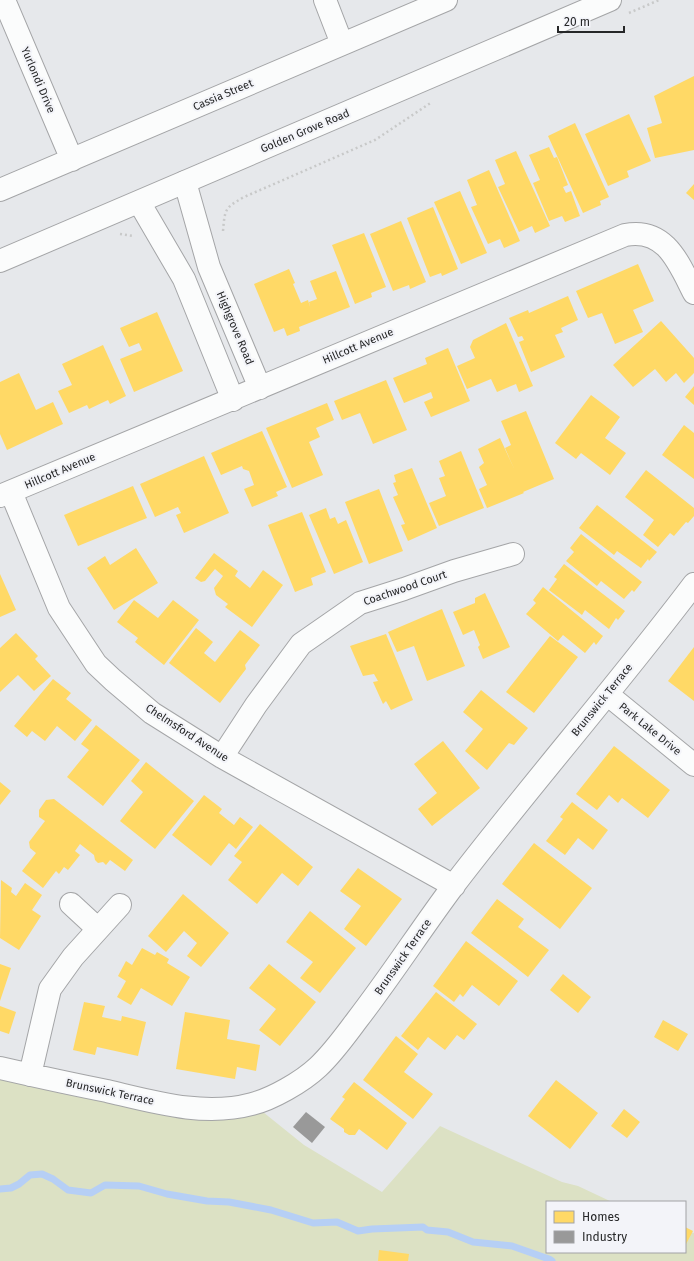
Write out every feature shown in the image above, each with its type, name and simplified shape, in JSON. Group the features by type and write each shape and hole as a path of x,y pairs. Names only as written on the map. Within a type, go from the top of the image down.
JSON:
{"street":[{"name":"Yurlondi Drive","path":"4,0 72,160"},
{"path":"325,0 342,44"},
{"name":"Cassia Street","path":"0,190 446,0"},
{"name":"Golden Grove Road","path":"0,261 185,182 617,8"},
{"name":"Highgrove Road","path":"185,182 209,267 260,388"},
{"path":"139,202 184,280 233,400"},
{"name":"Hillcott Avenue","path":"5,494 625,235 640,234 649,236 665,245 673,254 694,293"},
{"path":"184,280 209,267"},
{"name":"Chelmsford Avenue","path":"5,494 59,608 96,664 152,713 222,757 454,886"},
{"name":"Coachwood Court","path":"222,757 256,705 301,644 360,603 454,571 513,554"},
{"name":"Brunswick Terrace","path":"0,1068 167,1105 201,1109 225,1109 254,1104 297,1083 317,1068 333,1051 370,1004 454,886 527,792 694,584"},
{"name":"Park Lake Drive","path":"607,694 694,765"},
{"path":"71,904 98,929"},
{"path":"30,1075 50,989 72,957 120,905"}],"path":[{"path":"617,8 659,0"},
{"path":"223,234 224,213 229,206 244,197 375,140 438,98"},
{"path":"115,234 135,236"}],"green space":[{"path":"0,1068 167,1105 253,1104 304,1145 382,1192 440,1126 562,1182 578,1186 610,1201 546,1201 546,1253 686,1253 686,1231 694,1233 694,1261 0,1261"}],"building: Homes":[{"path":"694,76 694,150 655,158 647,128 662,123 654,96"},
{"path":"629,114 651,161 627,171 629,177 608,186 585,134"},
{"path":"575,123 609,197 600,201 601,205 583,213 548,136"},
{"path":"549,147 554,158 557,157 568,185 563,187 566,193 571,191 580,216 565,222 562,216 549,221 533,183 540,180 529,155"},
{"path":"516,151 550,226 535,233 532,226 519,232 498,187 505,184 495,160"},
{"path":"489,170 520,241 504,248 500,239 488,244 471,207 477,205 467,180"},
{"path":"694,184 694,200 686,193"},
{"path":"460,191 487,253 461,264 434,202"},
{"path":"433,207 458,269 442,276 441,273 430,277 407,218"},
{"path":"401,221 426,282 410,289 409,285 393,291 370,234"},
{"path":"364,233 386,287 371,293 372,297 355,304 332,245"},
{"path":"638,264 654,301 633,310 643,332 615,344 602,313 588,318 576,291"},
{"path":"289,269 295,283 293,284 301,303 308,300 310,307 309,302 317,299 310,281 336,271 350,307 299,327 300,331 287,336 284,328 274,332 254,284"},
{"path":"568,296 578,320 561,328 563,332 555,335 565,357 531,372 519,342 524,340 522,336 518,337 509,318 528,310 529,313"},
{"path":"157,312 183,371 134,392 120,359 142,350 139,343 129,347 120,328"},
{"path":"661,321 694,358 694,373 684,383 676,373 666,382 655,369 633,387 613,365"},
{"path":"506,323 533,386 519,392 516,384 497,392 491,379 467,389 457,366 475,358 470,347 473,340"},
{"path":"103,345 126,396 110,404 108,400 89,409 87,405 69,413 58,391 72,385 62,364"},
{"path":"448,348 470,401 431,417 424,402 433,398 431,392 404,403 393,378 427,364 425,358"},
{"path":"19,373 36,410 53,402 63,424 7,450 0,434 0,382"},
{"path":"386,380 407,430 373,444 360,413 342,420 334,401"},
{"path":"694,386 694,405 685,397"},
{"path":"591,395 620,417 605,438 626,453 610,475 581,453 576,459 555,443"},
{"path":"327,403 334,420 316,428 320,437 309,442 323,475 292,488 266,428"},
{"path":"526,411 554,479 487,508 479,489 487,485 479,467 484,463 478,449 500,438 515,471 505,448 511,445 501,421"},
{"path":"684,425 694,433 694,479 662,455"},
{"path":"262,431 287,487 276,492 278,496 252,507 244,489 254,485 249,471 243,469 242,466 221,475 211,453"},
{"path":"461,451 484,508 439,526 429,503 446,496 439,478 445,476 439,461"},
{"path":"204,456 229,513 184,533 176,515 181,513 178,507 155,517 140,484"},
{"path":"412,468 437,528 408,541 401,525 405,524 393,497 398,495 393,483 396,482 394,475"},
{"path":"646,470 694,508 694,516 688,523 686,522 674,536 670,533 658,547 643,535 654,520 625,497"},
{"path":"133,486 147,518 78,546 64,515"},
{"path":"379,489 403,551 369,564 345,502"},
{"path":"597,505 657,552 649,561 648,559 641,568 617,551 614,555 579,528"},
{"path":"326,508 330,519 335,517 338,524 346,520 363,562 334,574 309,515"},
{"path":"302,512 326,572 311,578 313,585 295,592 268,525"},
{"path":"581,534 642,582 634,592 632,590 624,599 601,581 597,586 566,561 574,552 570,548"},
{"path":"136,548 158,583 114,610 87,568 105,556 110,565"},
{"path":"214,553 238,571 235,576 250,588 263,570 283,585 252,627 225,607 228,604 216,595 214,588 223,576 215,569 205,581 201,582 195,578"},
{"path":"564,564 625,611 618,620 616,618 609,629 585,610 582,615 549,590 557,579 554,577"},
{"path":"0,574 16,610 0,617"},
{"path":"543,587 603,636 596,645 594,642 585,653 563,635 558,641 526,614 536,603 533,600"},
{"path":"485,593 510,647 483,659 478,647 480,645 474,630 463,635 453,612 475,603 475,598"},
{"path":"134,600 158,618 173,600 199,620 164,665 135,642 138,638 117,622"},
{"path":"442,609 465,666 427,681 414,646 397,652 388,632"},
{"path":"196,628 213,642 204,653 215,662 240,630 260,645 245,665 246,669 220,703 169,663"},
{"path":"16,633 38,656 35,659 51,676 34,691 18,675 0,692 0,648"},
{"path":"386,634 413,700 391,710 386,701 383,704 373,682 378,681 374,674 363,676 350,646"},
{"path":"550,636 578,657 534,713 506,692"},
{"path":"694,647 694,701 668,681"},
{"path":"53,679 71,693 66,699 92,720 75,741 57,726 45,741 32,731 27,737 14,726"},
{"path":"481,690 528,728 514,745 509,743 487,770 465,751 483,729 463,712"},
{"path":"96,725 140,760 103,806 67,777 89,750 81,744"},
{"path":"443,741 480,788 432,826 418,809 437,793 414,764"},
{"path":"614,746 670,790 648,818 622,798 618,803 609,795 597,810 576,794"},
{"path":"146,762 194,801 155,849 120,821 143,792 131,781"},
{"path":"0,782 11,791 0,805"},
{"path":"204,795 222,809 219,813 234,825 240,817 253,827 236,849 229,843 211,866 172,835"},
{"path":"54,799 133,860 125,871 110,860 106,865 103,862 98,863 95,860 94,855 80,844 75,851 80,855 68,870 64,867 59,874 56,871 43,888 22,871 36,853 30,848 29,842 45,821 39,817 39,810 46,800"},
{"path":"572,802 608,830 593,850 578,838 565,855 546,841 563,819 560,817"},
{"path":"260,824 313,867 298,886 282,873 257,904 228,880 242,862 234,856"},
{"path":"534,843 592,888 560,929 502,884"},
{"path":"358,868 402,899 366,946 344,929 361,906 340,891"},
{"path":"1,880 12,888 11,892 16,896 25,883 42,895 32,910 41,916 19,950 0,938"},
{"path":"183,894 229,933 201,967 187,956 197,943 184,931 166,952 148,936"},
{"path":"497,899 524,919 518,927 549,950 528,977 471,933"},
{"path":"310,911 356,948 320,993 300,978 313,962 286,942"},
{"path":"466,941 518,981 499,1006 472,985 463,997 460,994 454,1002 433,986"},
{"path":"142,948 155,955 157,952 169,959 167,963 190,977 172,1006 141,988 131,1005 117,997 126,981 118,976 126,961 132,965"},
{"path":"0,964 11,968 0,1001"},
{"path":"269,964 316,1002 280,1046 259,1030 276,1009 249,988"},
{"path":"563,974 591,997 578,1013 550,990"},
{"path":"436,992 477,1024 464,1040 457,1035 445,1050 428,1037 418,1050 401,1036"},
{"path":"84,1002 105,1006 102,1017 121,1021 122,1016 146,1022 138,1056 97,1047 95,1055 73,1050"},
{"path":"0,1006 16,1012 9,1034 0,1031"},
{"path":"185,1012 230,1020 227,1039 260,1045 256,1071 237,1067 235,1079 176,1069"},
{"path":"663,1020 688,1034 678,1051 654,1037"},
{"path":"396,1036 418,1054 404,1072 433,1094 413,1119 363,1080"},
{"path":"556,1080 598,1113 570,1149 528,1116"},
{"path":"354,1082 407,1123 387,1150 359,1129 355,1135 349,1135 344,1132 344,1129 330,1119 345,1099 342,1097"},
{"path":"624,1109 640,1122 627,1138 611,1126"},
{"path":"686,1228 693,1231 686,1244"},
{"path":"379,1250 409,1254 408,1261 378,1261"}],"building: Industry":[{"path":"306,1112 325,1127 312,1143 293,1127"}],"waterway":[{"path":"0,1189 11,1188 19,1184 30,1175 42,1174 53,1179 68,1190 91,1193 105,1185 139,1186 167,1194 207,1201 229,1202 271,1210 313,1223 337,1222 358,1231 423,1227 427,1230 448,1232 473,1242 512,1246 552,1261"}]}
